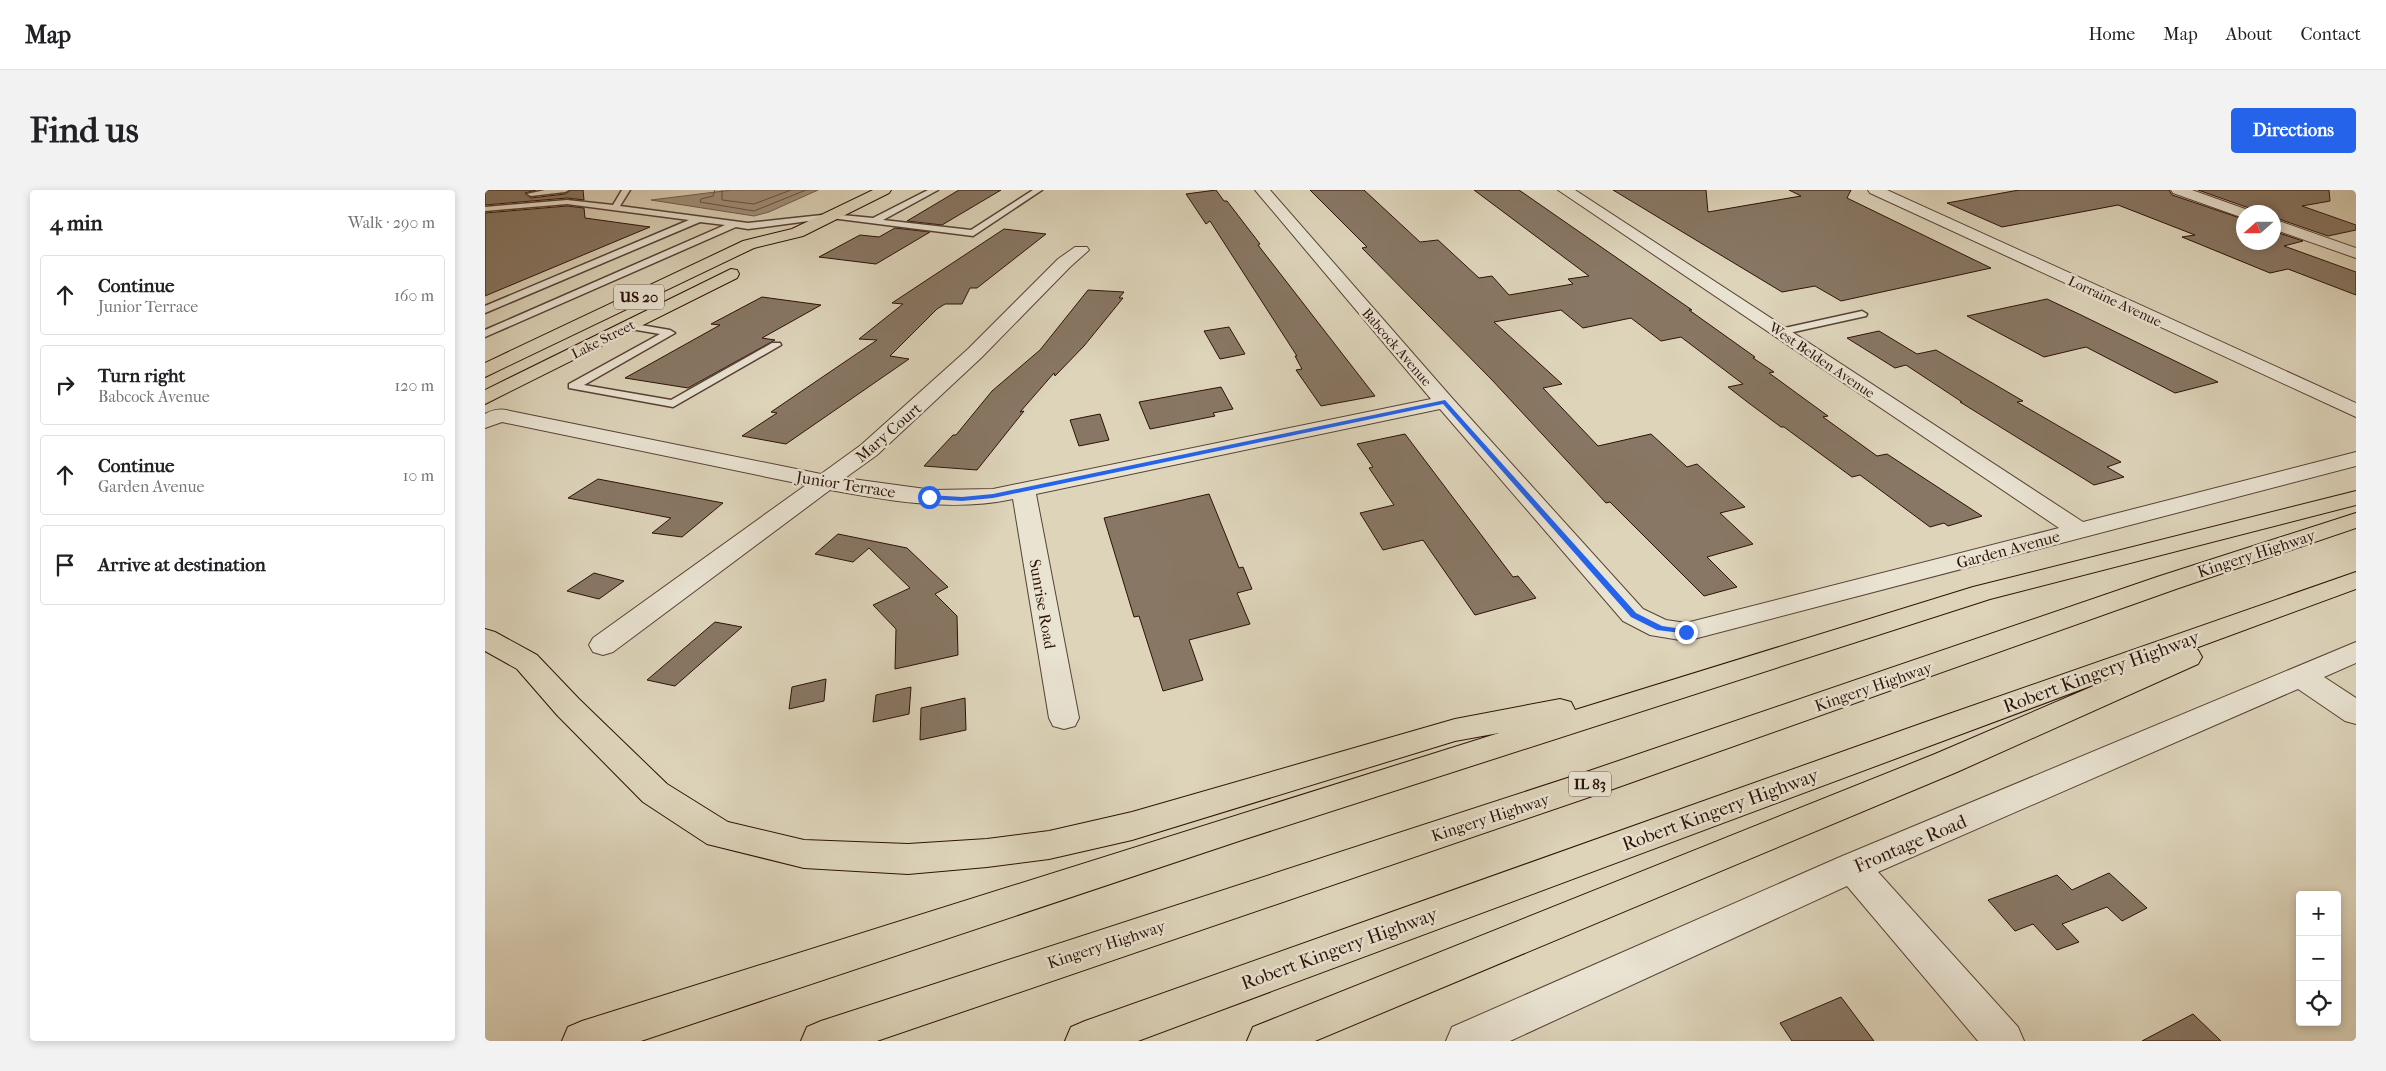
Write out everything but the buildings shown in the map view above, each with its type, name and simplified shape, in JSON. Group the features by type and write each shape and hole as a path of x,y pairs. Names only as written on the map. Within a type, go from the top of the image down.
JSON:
{"main road":[{"name":"Lake Street","path":"765,257 797,233 884,190"},
{"name":"Lake Street","path":"485,371 749,244 797,233"},
{"name":"Lake Street","path":"485,398 747,266"},
{"path":"582,1041 1233,829 1982,592 2356,498"},
{"name":"Kingery Highway","path":"821,1041 1009,976 1603,780 2247,555 2356,520"},
{"name":"Robert Kingery Highway","path":"1085,1041 1925,734 2356,580"},
{"path":"1267,1041 1946,763 2356,584"},
{"path":"485,639 527,662 568,707 655,793 719,834 804,854 909,859 987,853 1049,845 1132,826 1455,730 1687,686"},
{"path":"1272,1041 1310,1024"}],"street":[{"name":"Babcock Avenue","path":"1262,190 1445,402 1633,615 1660,628"},
{"name":"West Belden Avenue","path":"1565,190 2079,530"},
{"name":"Lorraine Avenue","path":"1875,190 2356,411"},
{"path":"2178,190 2236,211"},
{"path":"2281,227 2356,253"},
{"name":"Mary Court","path":"603,645 869,450 975,353 1064,263 1081,250"},
{"name":"Junior Terrace","path":"485,422 499,415 824,482 929,497 962,499 1023,490 1445,402"},
{"name":"Garden Avenue","path":"1660,628 1686,632 2356,459"},
{"name":"Sunrise Road","path":"1023,490 1064,718"},
{"name":"Frontage Road","path":"1466,1041 1852,867 2356,652"},
{"path":"2300,676 2356,713"},
{"path":"1852,867 2004,1041"}],"lane":[{"path":"521,195 565,190"},
{"path":"615,208 626,190"},
{"path":"874,221 933,190"},
{"path":"1019,190 1036,191"},
{"path":"485,209 567,202 748,226 831,216 973,233 1036,191"},
{"path":"485,310 698,219"},
{"path":"485,334 735,224"},
{"path":"748,226 749,244"},
{"path":"1780,332 1862,314"},
{"path":"629,326 670,333 573,386 673,404 776,345"}],"water":[{"path":"732,190 818,190 769,212 754,216 651,200"}],"route":[{"path":"929,497 962,499 993,496 1445,402 1633,615 1646,623 1660,628 1686,632"}]}
